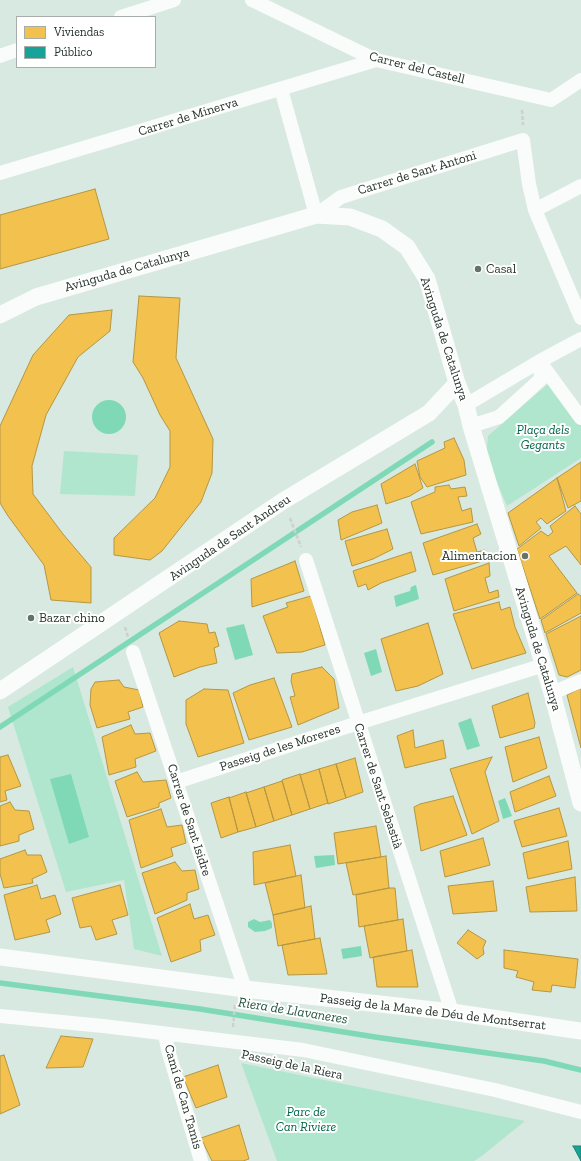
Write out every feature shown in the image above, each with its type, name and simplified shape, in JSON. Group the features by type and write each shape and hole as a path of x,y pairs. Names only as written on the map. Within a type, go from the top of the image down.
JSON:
{"street":[{"path":"124,16 174,0"},
{"name":"Carrer del Castell","path":"252,0 376,60 551,100 581,80"},
{"path":"0,56 16,50"},
{"name":"Carrer de Minerva","path":"0,173 376,60"},
{"path":"281,89 316,215"},
{"path":"523,140 529,184 535,210 581,318"},
{"name":"Carrer de Sant Antoni","path":"316,215 341,197 523,140"},
{"path":"535,210 581,186"},
{"name":"Avinguda de Catalunya","path":"0,315 36,297 316,215 350,217 382,229 407,247 427,279 457,383 466,405 470,426 544,665 581,803"},
{"path":"466,405 540,361 581,339"},
{"path":"540,361 581,418"},
{"path":"470,426 499,417 541,379 540,361"},
{"name":"Avinguda de Sant Andreu","path":"0,692 283,501 429,414 457,383"},
{"name":"Carrer de Sant Sebastià","path":"306,560 452,1012"},
{"name":"Carrer de Sant Isidre","path":"133,652 176,782 240,995"},
{"name":"Passeig de les Moreres","path":"176,782 544,665"},
{"path":"552,693 581,681"},
{"name":"Passeig de la Mare de Déu de Montserrat","path":"0,957 240,995 452,1012 581,1031"},
{"name":"Passeig de la Riera","path":"0,1016 102,1026 303,1050 495,1090 581,1112"},
{"name":"Camí de Can Tamis","path":"165,1034 168,1050 201,1161"}],"path":[{"path":"522,93 523,140"},
{"path":"283,501 306,560"},
{"path":"120,611 133,652"},
{"path":"233,1027 240,995"}],"green space":[{"name":"Plaça dels Gegants","path":"550,382 581,421 581,458 507,506 486,457 488,436"},
{"path":"64,451 138,455 135,496 60,494"},
{"path":"73,667 162,956 134,949 124,880 66,892 8,707"},
{"name":"Parc de Can Riviere","path":"241,1063 525,1121 474,1161 277,1161"}],"shaded area":[{"path":"106,400 112,400 116,401 123,407 126,417 125,424 119,431 112,434 106,434 102,433 95,427 92,420 92,414 93,410 99,403"},
{"path":"416,585 419,599 396,607 394,596 410,591 411,587"},
{"path":"244,624 253,655 235,660 226,628"},
{"path":"376,649 382,672 371,676 364,653"},
{"path":"471,718 480,746 467,750 458,723"},
{"path":"71,774 89,837 69,844 50,779"},
{"path":"505,798 512,816 503,819 498,801"},
{"path":"334,855 335,865 316,868 314,856"},
{"path":"254,919 260,922 270,920 272,923 272,928 265,931 255,932 248,927 248,922"},
{"path":"361,946 362,956 343,959 341,949"}],"building: Viviendas":[{"path":"95,189 109,239 0,269 0,215"},
{"path":"139,296 180,298 176,358 213,439 212,473 201,502 162,551 150,560 114,555 114,538 155,498 170,467 170,431 160,415 143,378 133,362"},
{"path":"112,310 110,331 78,357 46,415 32,466 33,494 63,534 91,567 91,603 51,600 44,565 0,503 0,426 33,355 69,315"},
{"path":"454,438 464,460 466,475 427,487 420,477 417,461 445,448 444,442"},
{"path":"581,462 581,501 568,508 557,478"},
{"path":"415,464 423,488 410,496 386,504 381,484"},
{"path":"557,478 566,511 547,524 541,518 536,522 541,528 519,546 508,513"},
{"path":"449,485 451,489 465,487 467,496 458,497 462,511 471,508 473,522 421,534 411,502 435,492 435,487"},
{"path":"377,505 382,523 341,540 338,520 352,512"},
{"path":"575,506 581,514 581,565 566,546 549,556 577,593 540,619 517,549 541,531 548,536 553,532 550,526"},
{"path":"477,524 481,534 473,538 477,552 485,550 486,560 433,575 423,543"},
{"path":"387,529 393,549 373,559 352,566 345,541"},
{"path":"411,552 416,571 381,583 368,590 366,584 358,587 353,571"},
{"path":"295,561 304,591 252,607 251,579"},
{"path":"489,563 490,576 485,578 489,593 498,590 499,597 454,611 445,579"},
{"path":"578,594 581,596 581,613 545,633 541,620"},
{"path":"311,596 325,645 302,652 277,653 263,616 288,607 286,603"},
{"path":"499,602 501,610 510,607 515,627 526,653 472,669 453,614"},
{"path":"581,616 581,670 567,677 559,675 546,634"},
{"path":"179,621 207,624 209,633 215,632 219,646 214,648 217,663 200,667 174,677 159,633"},
{"path":"428,623 443,674 418,686 396,691 381,639"},
{"path":"322,667 334,679 339,708 298,725 290,697 295,696 291,681 292,674"},
{"path":"274,678 292,727 249,740 233,693 250,685"},
{"path":"119,680 124,687 139,690 143,707 128,712 130,719 97,728 90,705 91,689 95,682"},
{"path":"581,688 581,748 567,695"},
{"path":"204,689 228,690 244,743 198,757 186,724 186,700"},
{"path":"528,693 535,723 534,728 500,738 492,706"},
{"path":"131,725 135,734 150,733 156,751 135,759 136,767 109,775 102,737"},
{"path":"413,730 415,748 443,740 446,758 405,768 397,736"},
{"path":"539,737 547,768 513,782 505,747"},
{"path":"8,755 21,786 5,791 7,800 0,802 0,757"},
{"path":"492,757 485,772 499,821 472,834 450,769"},
{"path":"355,758 363,792 346,798 336,764"},
{"path":"336,764 346,798 328,804 319,769"},
{"path":"319,769 328,803 310,809 300,775"},
{"path":"137,772 143,782 166,780 171,798 159,803 159,807 127,817 115,781"},
{"path":"300,774 310,809 292,815 282,780"},
{"path":"549,776 556,796 515,812 510,792"},
{"path":"282,781 292,815 274,821 264,787"},
{"path":"264,787 274,821 256,827 246,793"},
{"path":"246,792 256,827 238,832 229,798"},
{"path":"453,796 467,835 421,851 414,807 420,804"},
{"path":"229,797 238,832 221,838 211,803"},
{"path":"10,802 15,810 29,811 34,829 19,835 19,841 0,846 0,806"},
{"path":"559,808 567,836 522,847 514,821"},
{"path":"161,809 167,827 182,825 186,843 171,848 173,856 141,868 129,820"},
{"path":"376,826 381,857 338,864 334,833"},
{"path":"483,838 490,865 445,877 440,851"},
{"path":"568,841 572,869 528,879 523,853"},
{"path":"290,845 296,876 254,885 253,852"},
{"path":"25,850 27,855 41,855 47,872 32,879 33,883 4,888 0,874 0,859"},
{"path":"386,856 389,888 353,895 346,863"},
{"path":"175,862 182,871 195,870 199,889 187,893 187,900 155,914 142,873"},
{"path":"301,875 305,908 273,915 265,883"},
{"path":"575,877 577,911 530,912 526,887"},
{"path":"493,881 497,911 453,914 448,886"},
{"path":"37,885 41,899 55,895 61,914 46,920 50,932 15,940 4,895"},
{"path":"120,885 128,915 112,920 117,934 96,940 91,926 80,928 72,898"},
{"path":"395,888 398,920 359,927 356,895"},
{"path":"190,904 194,919 208,915 215,935 200,940 201,951 171,962 157,918"},
{"path":"311,906 315,939 278,946 273,915"},
{"path":"403,919 407,951 370,958 364,926"},
{"path":"468,930 486,941 483,948 484,954 477,959 457,943"},
{"path":"320,938 327,974 288,975 282,945"},
{"path":"412,950 418,987 377,987 373,957"},
{"path":"504,950 578,959 575,988 552,985 551,992 532,990 534,982 516,977 518,971 504,968"},
{"path":"61,1036 93,1039 83,1067 46,1068"},
{"path":"4,1055 20,1105 0,1114 0,1056"},
{"path":"218,1065 227,1097 196,1108 183,1077"},
{"path":"239,1125 249,1159 243,1161 212,1161 201,1138"}],"building: Público":[{"path":"573,1146 581,1146 581,1161"}],"waterway":[{"path":"0,727 432,442"},
{"name":"Riera de Llavaneres","path":"0,983 200,1009 375,1037 544,1061 581,1070"}],"place":[{"name":"Casal","path":"478,269"},
{"name":"Alimentacion","path":"525,556"},
{"name":"Bazar chino","path":"31,618"}]}
